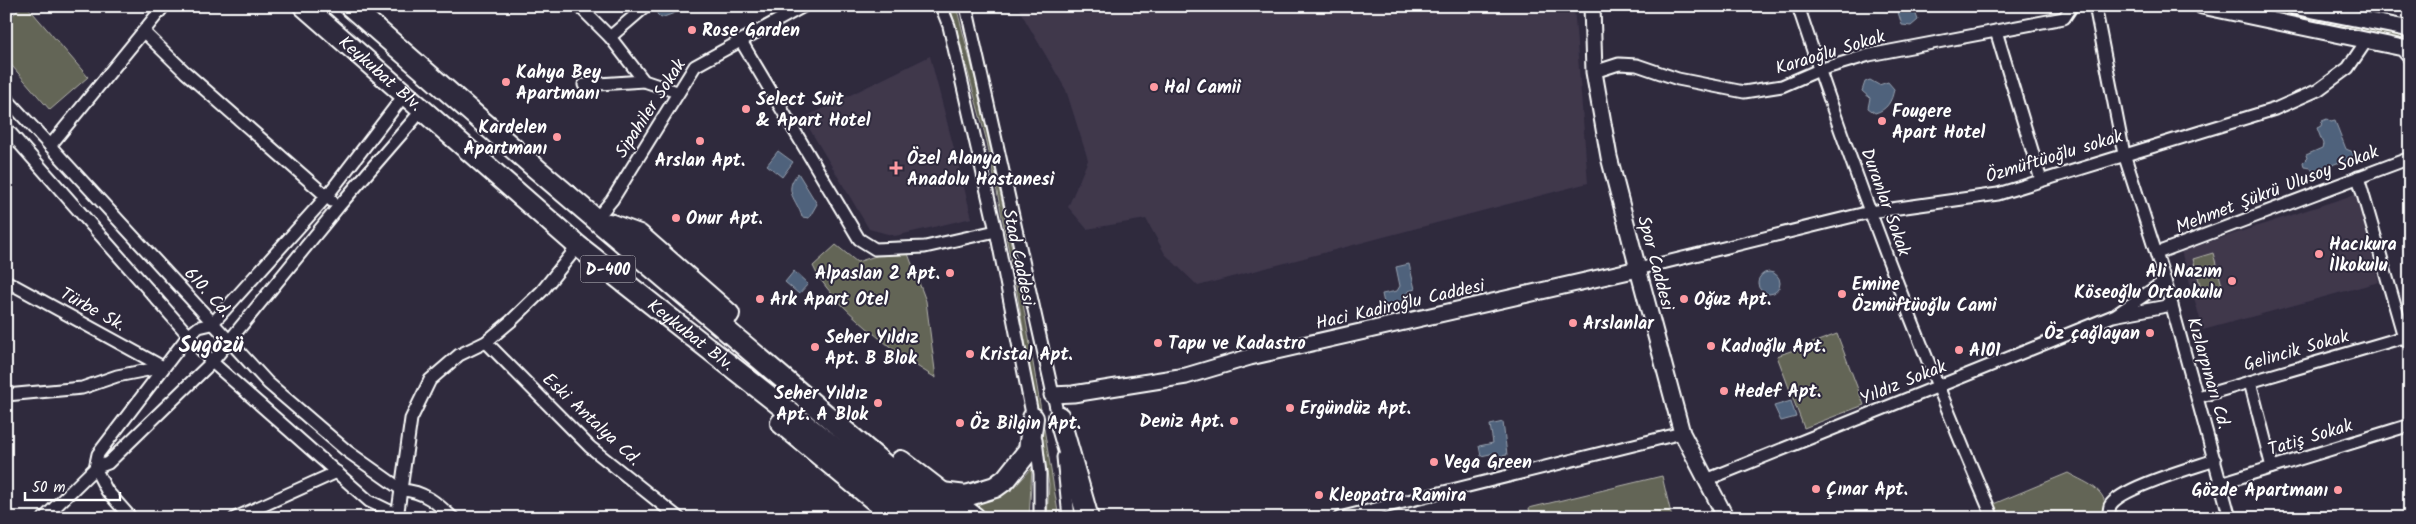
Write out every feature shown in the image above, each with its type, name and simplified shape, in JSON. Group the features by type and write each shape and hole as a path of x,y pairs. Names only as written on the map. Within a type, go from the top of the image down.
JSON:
{"highway":[{"name":"Keykubat Blv.","path":"304,6 578,246 924,518"},
{"name":"Keykubat Blv.","path":"350,6 596,219 947,518"},
{"path":"596,219 639,235 828,400 940,492 975,518"},
{"path":"578,246 604,275 664,328 896,518"},
{"path":"1059,417 1088,518"},
{"path":"940,492 966,496 995,487 1006,480 1029,450 1033,418"}],"street":[{"path":"50,146 164,6"},
{"path":"579,6 610,37 644,81"},
{"path":"610,37 646,6"},
{"name":"Sipahiler Sokak","path":"596,219 612,200 677,92 695,66 804,6"},
{"name":"Stad Caddesi","path":"941,6 949,26 996,231 1033,418 1040,474 1040,518"},
{"name":"Stad Caddesi","path":"966,6 1019,237 1052,395 1059,417 1069,518"},
{"name":"Spor Caddesi","path":"1592,6 1594,72 1608,157 1682,433 1726,518"},
{"name":"Duranlar Sokak","path":"1798,6 1870,212 1937,387 1992,518"},
{"name":"Karaoğlu Sokak","path":"1594,72 1619,64 1636,65 1678,79 1744,92 1782,86 1819,70 1870,55 2064,18 2072,6"},
{"name":"Kızlarpınarı Cd.","path":"2096,6 2124,154 2157,253 2230,518"},
{"path":"2202,6 2403,48 2410,56"},
{"path":"2293,6 2408,27"},
{"path":"1996,31 2041,180"},
{"path":"144,32 185,72 339,206"},
{"name":"Özmüftüoğlu sokak","path":"1638,269 1870,212 1998,194 2275,109 2318,90 2348,68 2366,40"},
{"path":"741,41 859,239 875,249 925,247 996,231"},
{"path":"584,85 644,81 677,92"},
{"path":"130,518 107,491 95,468 98,454 188,336 199,328 212,324 327,196 405,94"},
{"name":"610. Cd.","path":"6,98 268,383 347,451 402,490"},
{"path":"44,518 95,468 108,463 212,362 339,206 423,110"},
{"path":"6,128 171,313 188,336 212,362 369,502 398,516 411,419 430,380 459,355 486,342 511,321 542,291 578,246"},
{"name":"Mehmet Şükrü Ulusoy Sokak","path":"2157,253 2410,158"},
{"path":"2358,177 2407,341"},
{"name":"Haci Kadiroğlu Caddesi","path":"1052,395 1073,394 1186,376 1250,357 1638,269"},
{"name":"Türbe Sk.","path":"6,281 163,367"},
{"path":"2113,316 2165,281"},
{"path":"2113,316 2172,305"},
{"name":"Yıldız Sokak","path":"1706,480 2113,316"},
{"name":"Gelincik Sokak","path":"2198,397 2407,341"},
{"name":"Eski Antalya Cd.","path":"486,342 590,447 679,518"},
{"path":"6,395 82,388 117,376 163,367"},
{"path":"2250,382 2272,467"},
{"name":"Tatiş Sokak","path":"2221,482 2410,426"},
{"path":"1339,518 1682,433"},
{"path":"2108,518 2110,506 2118,498 2150,482 2215,460"},
{"path":"235,518 336,472"},
{"path":"402,490 417,491 434,501 453,518"}],"shaded area":[{"path":"1017,6 1574,6 1588,183 1198,286 1165,254 1146,219 1087,229 1068,207 1088,160 1066,90"},
{"name":"Özel Alanya Anadolu Hastanesi","path":"930,56 972,218 895,236 869,229 803,118"},
{"path":"2356,194 2379,282 2203,330 2181,251"}],"green space":[{"path":"23,6 27,6 88,77 50,110 6,59 6,21"},
{"path":"950,6 956,6 976,82 1020,285 1059,518 1047,518 1049,484 1015,281 987,142"},
{"path":"2229,6 2270,6 2402,32 2410,36 2410,47"},
{"path":"836,245 857,262 885,253 907,251 926,301 936,378 904,357 867,328 849,312 821,280 813,266"},
{"path":"2213,253 2223,289 2203,295 2193,259"},
{"path":"1837,334 1864,405 1804,428 1777,356"},
{"path":"1032,468 1029,518 993,518 972,503 1012,490"},
{"path":"2068,473 2090,485 2101,494 2106,508 2105,518 1997,518 1991,505"},
{"path":"1662,476 1672,518 1531,518 1529,508"}],"water":[{"path":"657,6 686,6 680,11 661,18 657,14"},
{"path":"1896,6 1913,6 1918,20 1911,26 1902,25"},
{"path":"1870,80 1879,85 1888,82 1894,89 1888,104 1883,110 1875,113 1868,108 1870,98 1862,91 1865,82"},
{"path":"2327,119 2331,122 2335,121 2346,149 2353,152 2354,160 2349,164 2340,162 2313,172 2311,168 2304,167 2303,162 2307,158 2306,155 2322,148 2323,144 2317,128 2321,126 2322,121"},
{"path":"778,151 793,162 782,177 767,165"},
{"path":"798,173 817,204 809,218 802,217 791,191 791,185"},
{"path":"1409,264 1415,289 1409,291 1406,296 1407,303 1385,308 1382,294 1397,291 1400,286 1396,267"},
{"path":"794,271 808,284 799,294 785,282"},
{"path":"1769,272 1777,275 1780,283 1777,291 1769,294 1761,291 1758,283 1761,275"},
{"path":"1791,401 1796,417 1781,421 1774,406"},
{"path":"1503,422 1507,455 1496,457 1495,453 1481,456 1479,446 1493,443 1490,425"}],"place":[{"name":"Rose Garden","path":"692,30"},
{"name":"Kahya Bey Apartmanı","path":"506,82"},
{"name":"Hal Camii","path":"1154,87"},
{"name":"Select Suit & Apart Hotel","path":"746,109"},
{"name":"Fougere Apart Hotel","path":"1882,121"},
{"name":"Kardelen Apartmanı","path":"557,137"},
{"name":"Arslan Apt.","path":"700,141"},
{"name":"Özel Alanya Anadolu Hastanesi","path":"896,168"},
{"name":"Onur Apt.","path":"676,218"},
{"name":"Hacıkura İlkokulu","path":"2319,254"},
{"name":"Alpaslan 2 Apt.","path":"950,273"},
{"name":"Ali Nazım Köseoğlu Ortaokulu","path":"2232,281"},
{"name":"Emine Özmüftüoğlu Cami","path":"1842,294"},
{"name":"Ark Apart Otel","path":"760,299"},
{"name":"Oğuz Apt.","path":"1684,299"},
{"name":"Arslanlar","path":"1573,323"},
{"name":"Öz çağlayan","path":"2150,333"},
{"name":"Tapu ve Kadastro","path":"1158,343"},
{"name":"Kadıoğlu Apt.","path":"1711,346"},
{"name":"Seher Yıldız Apt. B Blok","path":"815,347"},
{"name":"A101","path":"1959,350"},
{"name":"Kristal Apt.","path":"970,354"},
{"name":"Hedef Apt.","path":"1724,391"},
{"name":"Seher Yıldız Apt. A Blok","path":"878,403"},
{"name":"Ergündüz Apt.","path":"1290,408"},
{"name":"Deniz Apt.","path":"1234,421"},
{"name":"Öz Bilgin Apt.","path":"960,423"},
{"name":"Vega Green","path":"1434,462"},
{"name":"Çınar Apt.","path":"1816,489"},
{"name":"Gözde Apartmanı","path":"2338,490"},
{"name":"Kleopatra Ramira","path":"1319,495"}],"district":[{"name":"Sugözü","path":"211,344"}]}
